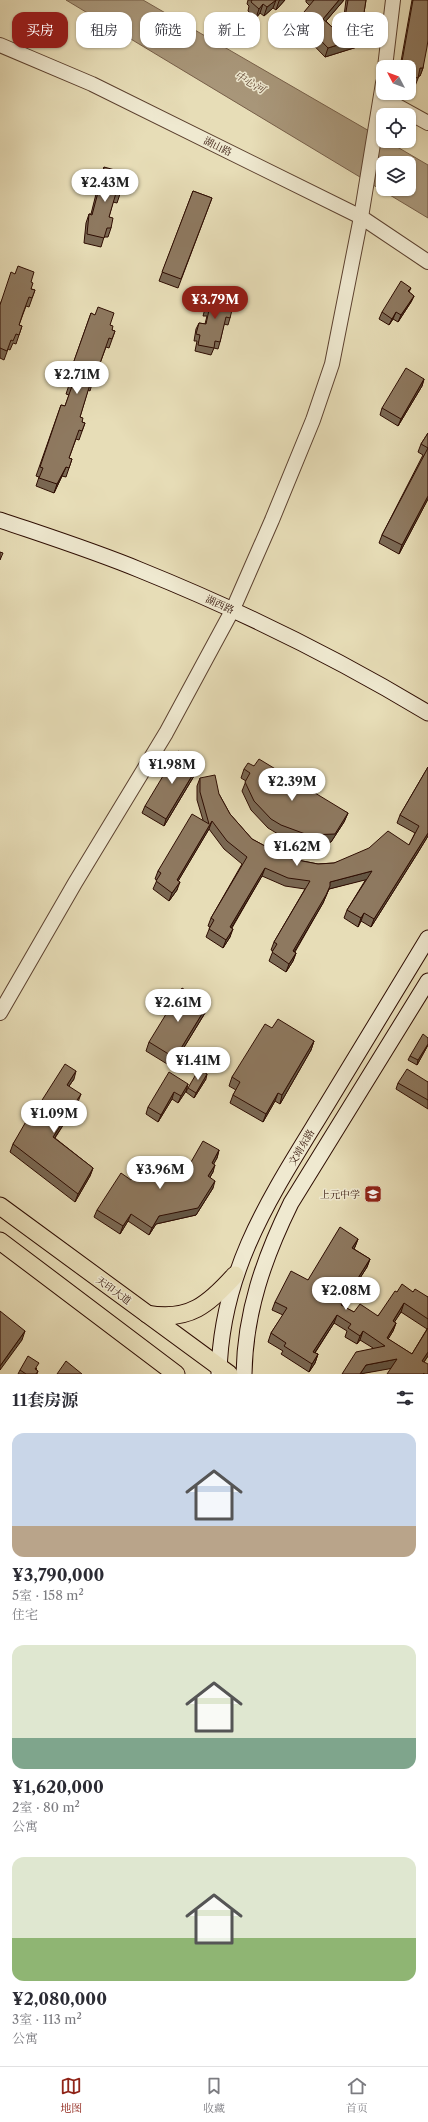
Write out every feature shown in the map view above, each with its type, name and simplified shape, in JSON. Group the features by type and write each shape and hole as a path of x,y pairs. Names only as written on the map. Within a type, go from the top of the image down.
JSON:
{"main road":[{"name":"湖西路","path":"0,520 139,569 233,609 385,687 428,713"},
{"name":"文靖东路","path":"222,1372 227,1302 235,1275 259,1220 286,1171 428,938"},
{"name":"文靖东路","path":"244,1374 245,1348 250,1311 260,1276 274,1238 291,1203 428,981"},
{"name":"天印大道","path":"0,1206 147,1314 222,1372"},
{"path":"0,1241 176,1374"},
{"path":"147,1314 162,1317 176,1315 200,1308 220,1293 235,1275"}],"street":[{"path":"386,60 393,0"},
{"name":"湖山路","path":"0,45 92,84 361,217 428,262"},
{"path":"0,1013 75,883 166,733 233,609 313,420 332,364 361,217 380,100"},
{"path":"396,100 428,123"}],"water":[{"path":"66,0 143,0 164,12 140,12 140,45 132,40 132,12 86,12"},
{"name":"中心河","path":"196,31 204,35 204,48 226,48 376,135 376,148 399,148 413,156 376,156 376,187 146,48 196,48"},
{"path":"416,158 428,165 428,218 391,196 416,196"}],"building":[{"path":"252,0 276,0 267,7 263,4 259,9 251,2"},
{"path":"314,0 339,0 324,18 324,12 304,12"},
{"path":"348,0 366,0 364,12 346,12"},
{"path":"413,0 428,0 428,40 423,68 420,68 418,78 416,78 416,60 402,60"},
{"path":"324,20 332,27 332,47 328,48 324,44"},
{"path":"104,167 122,172 119,183 123,184 120,194 116,193 109,217 113,218 111,228 107,228 104,238 87,234 89,214 92,215 100,185 97,184 100,173 103,174"},
{"path":"193,191 212,198 181,279 162,272"},
{"path":"18,266 34,272 31,282 33,283 31,289 35,290 32,298 29,297 23,313 19,325 22,326 19,335 16,334 13,341 11,340 7,351 0,348 0,305 11,272 15,274"},
{"path":"401,281 411,288 408,291 414,296 401,315 396,312 392,319 382,312"},
{"path":"213,292 231,296 229,305 233,306 230,318 226,317 220,342 215,341 214,348 198,345 200,335 196,334 199,323 206,324 209,310 205,309 208,298 212,299"},
{"path":"98,307 114,313 110,325 113,326 112,330 115,331 112,339 109,338 99,366 102,367 99,376 96,375 93,382 91,381 80,417 83,418 82,422 85,423 82,431 79,430 69,458 72,459 69,468 66,467 57,484 39,478 43,468 40,467 61,405 65,406 72,386 69,386 72,376 69,375 91,313 95,315"},
{"path":"406,368 424,379 401,419 382,408"},
{"path":"428,433 428,448 421,444"},
{"path":"428,448 428,496 402,545 382,535"},
{"path":"0,552 3,553 0,560"},
{"path":"178,751 199,764 166,819 145,806"},
{"path":"259,759 348,813 335,834 308,835 281,825 271,819 254,801 245,782 250,773 244,769 248,763 254,766"},
{"path":"428,767 428,833 374,919 364,913 361,918 347,910 372,871 330,882 326,895 293,951 296,953 289,964 272,952 277,944 274,942 310,881 288,878 265,868 230,927 233,929 226,940 209,929 214,920 211,918 247,857 227,841 212,821 177,880 180,882 172,893 156,881 161,873 158,871 192,814 209,824 200,792 200,778 215,775 219,794 230,814 252,839 287,858 318,864 334,863 369,848 388,831 409,845 419,826 400,815"},
{"path":"182,988 208,1004 175,1058 149,1042"},
{"path":"278,1019 314,1041 282,1095 278,1093 266,1114 233,1095 240,1082 232,1077 265,1024 272,1028"},
{"path":"423,1034 428,1038 428,1044 418,1060 410,1056"},
{"path":"65,1064 76,1071 67,1085 81,1094 53,1137 93,1168 78,1194 13,1144 28,1118 30,1119"},
{"path":"199,1069 207,1074 196,1093 188,1088"},
{"path":"407,1069 428,1082 428,1100 398,1083"},
{"path":"169,1072 188,1084 181,1096 174,1092 161,1115 148,1107"},
{"path":"203,1141 219,1150 212,1163 215,1165 208,1176 215,1181 198,1208 159,1216 152,1228 131,1214 123,1226 97,1210 121,1173 131,1180 144,1157 171,1173 187,1169"},
{"path":"340,1227 358,1239 352,1248 370,1259 341,1305 354,1312 360,1304 378,1316 395,1291 397,1292 402,1284 413,1292 415,1289 428,1297 428,1319 404,1303 393,1321 396,1323 387,1338 412,1354 428,1328 428,1352 422,1361 428,1364 428,1374 387,1374 397,1359 366,1365 360,1374 342,1374 356,1352 385,1346 363,1331 360,1336 348,1328 351,1324 337,1315 313,1352 318,1354 312,1364 284,1346 286,1343 271,1333 287,1308 275,1302 291,1271 308,1280"},
{"path":"0,1311 25,1331 0,1366"},
{"path":"28,1356 39,1363 35,1369 38,1371 36,1374 26,1374 20,1370"},
{"path":"66,1361 82,1374 57,1374"}],"place":[{"name":"上元中学","path":"373,1194"}]}
